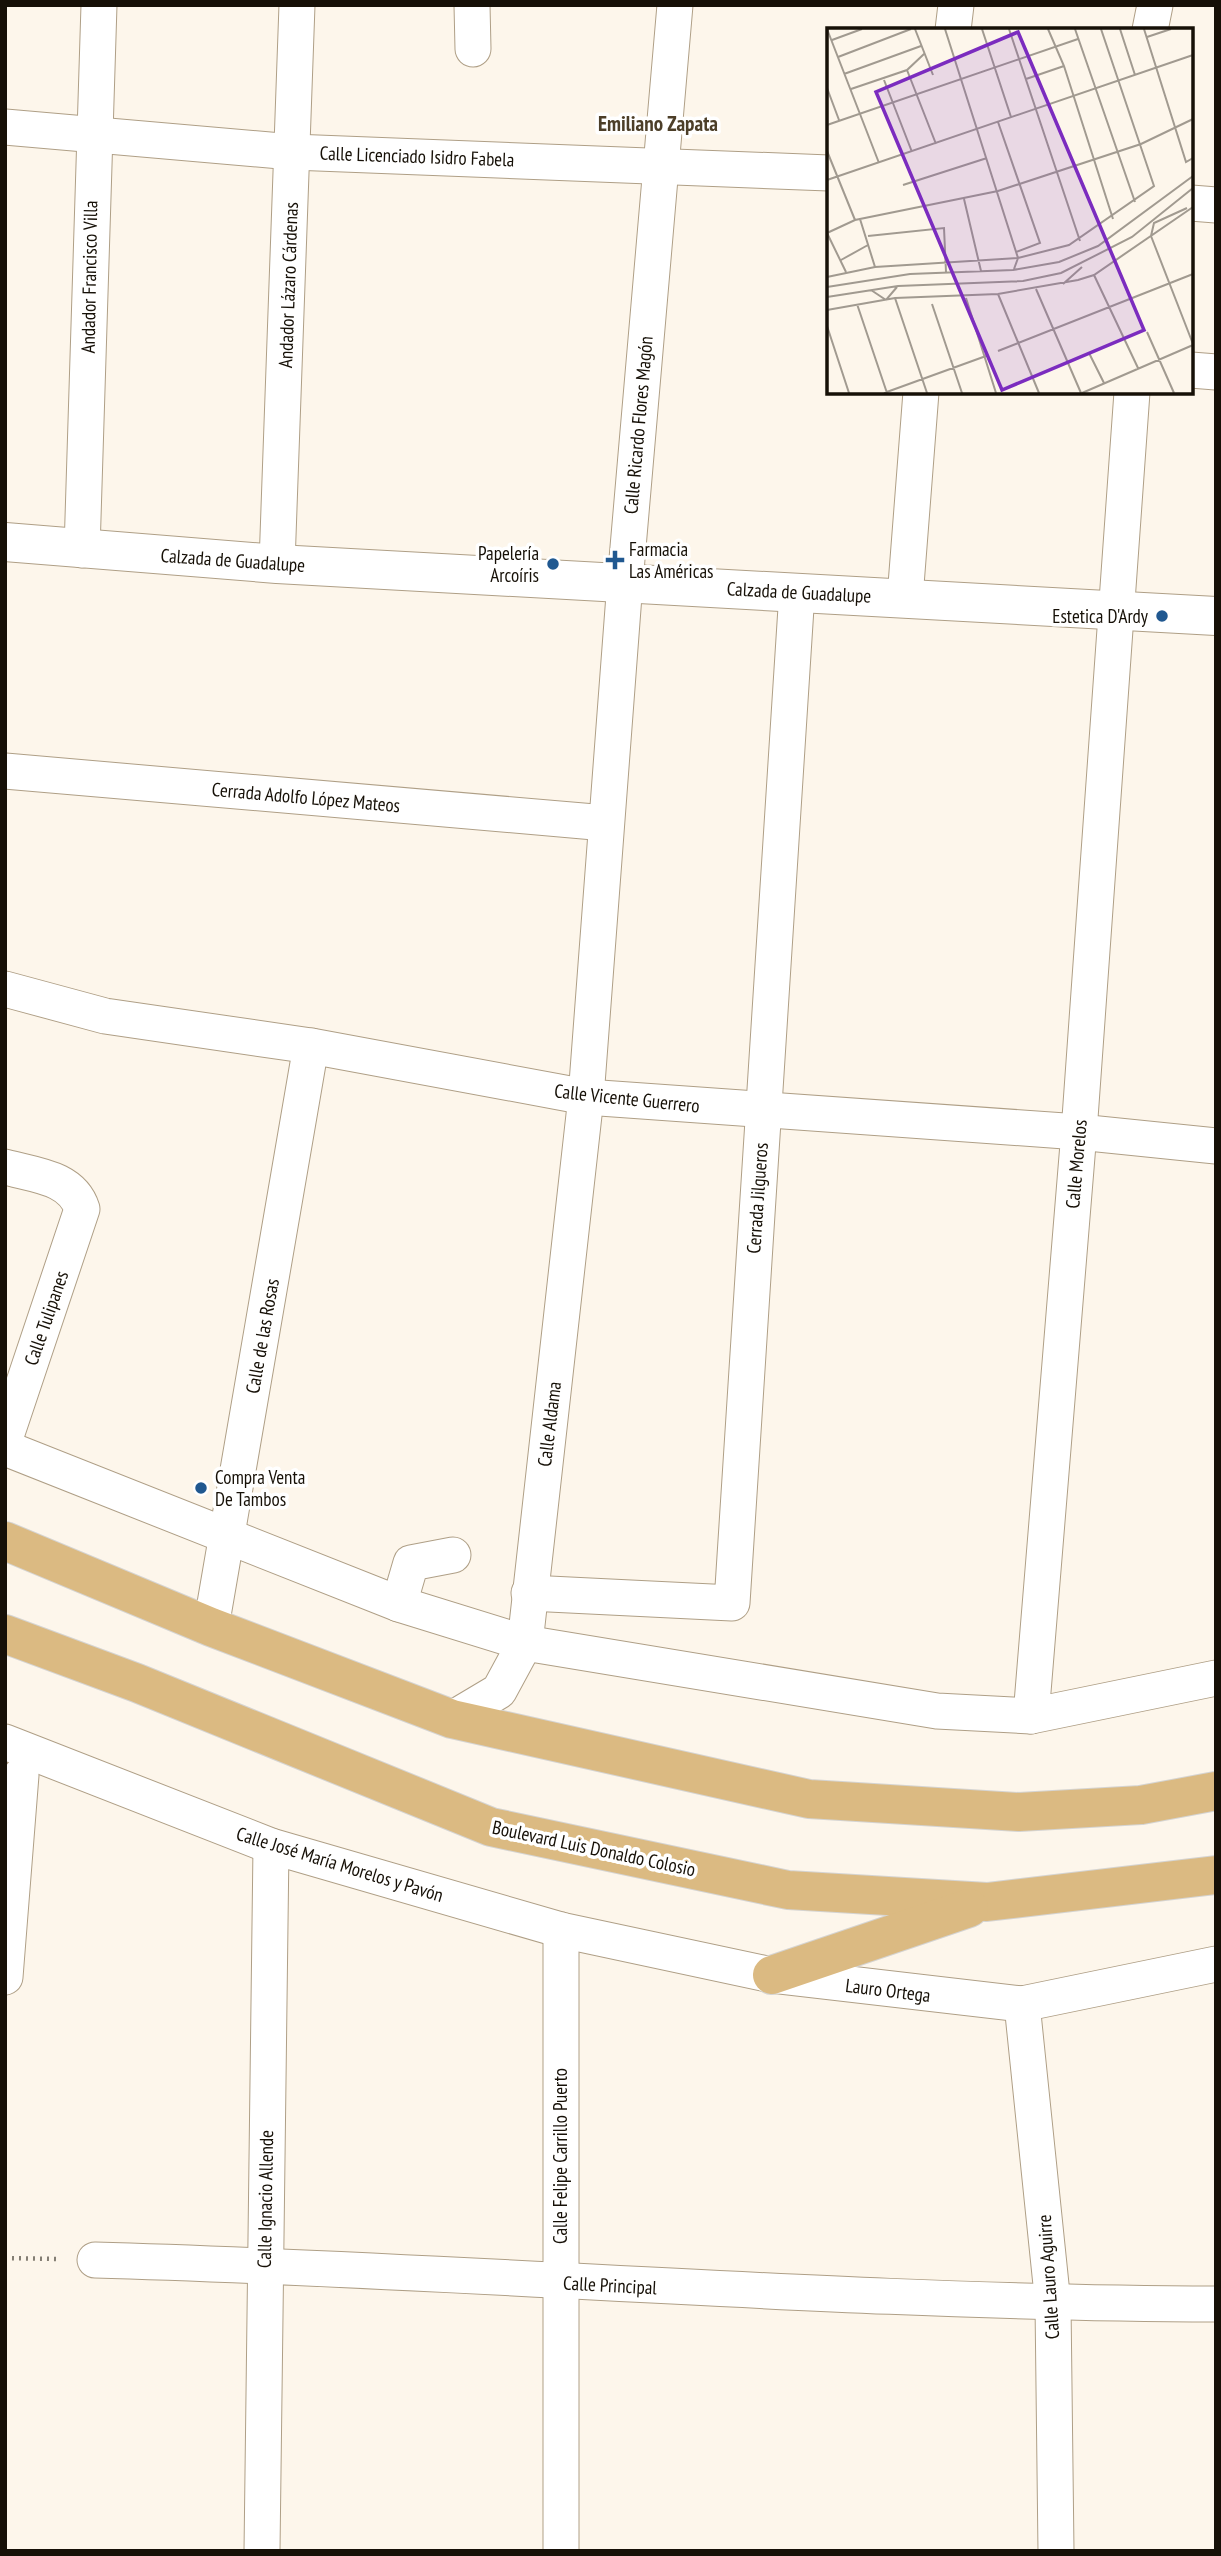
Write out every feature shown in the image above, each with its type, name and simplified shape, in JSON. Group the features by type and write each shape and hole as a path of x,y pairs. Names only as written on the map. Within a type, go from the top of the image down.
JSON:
{"highway":[{"path":"5,1541 157,1602 211,1627 452,1719 810,1799 1019,1812 1141,1805 1216,1791"},
{"path":"5,1556 141,1604 157,1602"},
{"path":"5,1619 121,1667 137,1683"},
{"name":"Boulevard Luis Donaldo Colosio","path":"5,1634 137,1683 491,1827 788,1890 987,1902 1216,1875"},
{"path":"772,1975 987,1902"}],"street":[{"name":"Andador Francisco Villa","path":"82,550 99,5"},
{"name":"Andador Lázaro Cárdenas","path":"277,564 297,5"},
{"path":"472,5 473,50"},
{"name":"Calle Ricardo Flores Magón","path":"586,1097 625,582 675,5"},
{"path":"953,28 956,5"},
{"path":"1150,28 1154,5"},
{"name":"Calle Licenciado Isidro Fabela","path":"5,127 292,152 827,173"},
{"path":"1193,203 1216,205"},
{"path":"1193,370 1216,372"},
{"path":"905,598 921,394"},
{"name":"Calle Morelos","path":"1031,1716 1079,1132 1114,611 1132,394"},
{"name":"Calzada de Guadalupe","path":"5,542 277,564 1216,616"},
{"name":"Cerrada Jilgueros","path":"530,1593 732,1603 797,592"},
{"name":"Cerrada Adolfo López Mateos","path":"5,771 606,823"},
{"name":"Calle Vicente Guerrero","path":"5,989 105,1016 311,1046 586,1097 1079,1132 1216,1146"},
{"name":"Calle de las Rosas","path":"211,1627 311,1046"},
{"name":"Calle Aldama","path":"452,1719 499,1691 525,1643 586,1097"},
{"name":"Calle Tulipanes","path":"5,1167 66,1185 78,1196 82,1209 5,1439"},
{"path":"5,1448 399,1604 525,1643 937,1711 1031,1716 1216,1678"},
{"path":"399,1604 411,1563 453,1555"},
{"name":"Calle José María Morelos y Pavón","path":"5,1742 271,1846 561,1930"},
{"path":"5,1977 21,1775"},
{"name":"Calle Ignacio Allende","path":"262,2551 271,1846"},
{"name":"Lauro Ortega","path":"561,1930 772,1975 1023,2004 1216,1964"},
{"name":"Calle Felipe Carrillo Puerto","path":"561,1930 561,2551"},
{"name":"Calle Lauro Aguirre","path":"1023,2004 1053,2304 1056,2551"},
{"name":"Calle Principal","path":"95,2260 264,2265 560,2283 1053,2304 1216,2304"}],"path":[{"path":"5,2258 95,2260"}],"place":[{"name":"Farmacia Las Américas","path":"615,560"},
{"name":"Papelería Arcoíris","path":"553,564"},
{"name":"Estetica D'Ardy","path":"1162,616"},
{"name":"Compra Venta De Tambos","path":"201,1488"}],"district":[{"name":"Emiliano Zapata","path":"658,123"}]}
